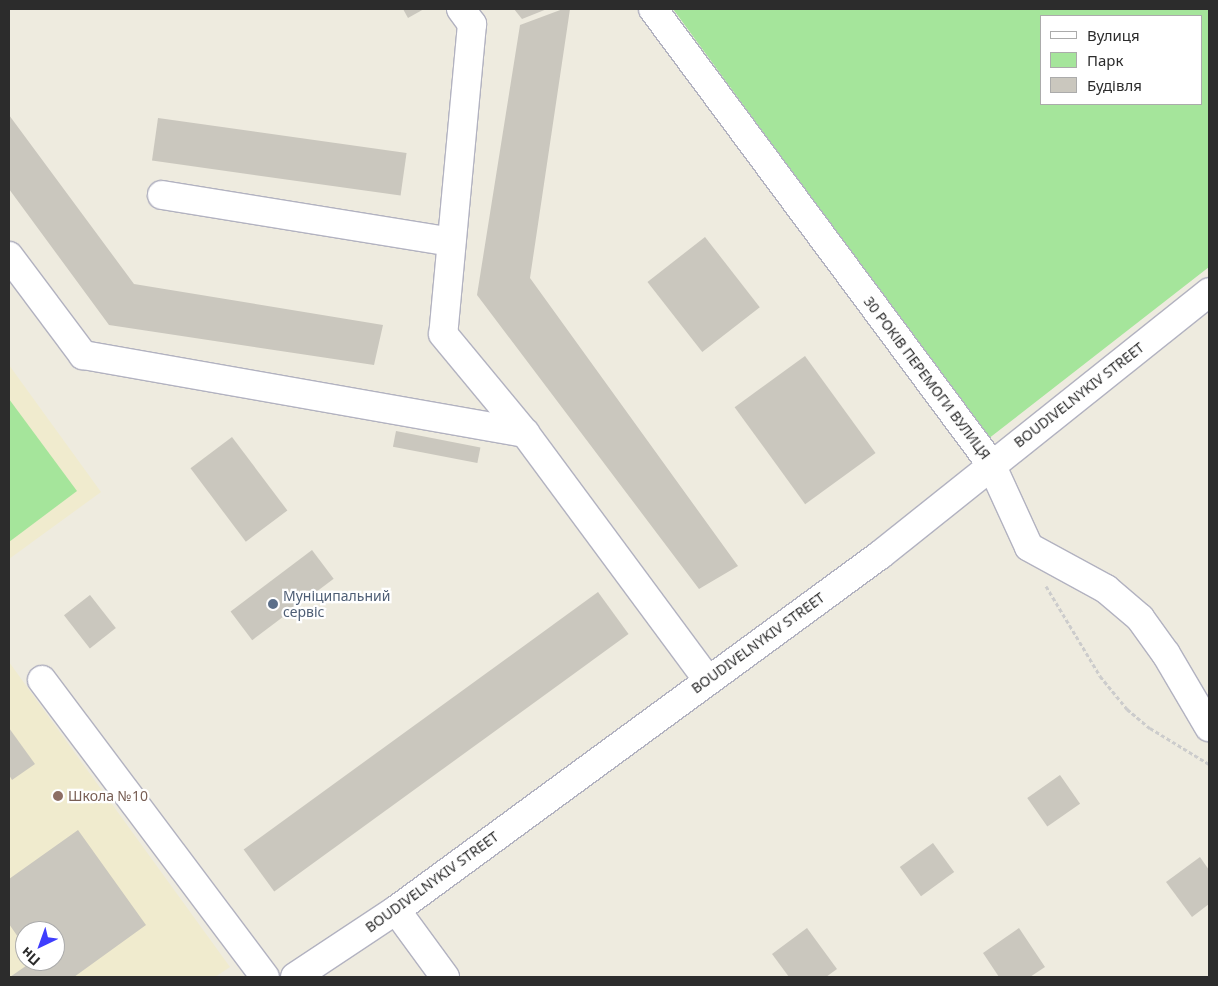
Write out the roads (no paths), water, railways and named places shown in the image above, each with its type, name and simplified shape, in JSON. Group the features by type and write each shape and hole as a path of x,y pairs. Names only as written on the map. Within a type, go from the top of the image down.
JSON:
{"street":[{"path":"461,9 472,24 442,334 525,433 707,679"},
{"name":"30 РОКІВ ПЕРЕМОГИ ВУЛИЦЯ","path":"653,9 991,464 1029,547 1106,589 1140,618 1166,654 1209,727"},
{"path":"162,195 451,242"},
{"path":"9,256 83,356 525,433"},
{"name":"BOUDIVELNYKIV STREET","path":"296,977 396,910 707,679 880,555 991,464 1209,292"},
{"path":"42,680 265,977"},
{"path":"396,910 445,977"}],"place":[{"name":"Муніципальний сервіс","path":"273,604"},
{"name":"Школа №10","path":"58,796"}]}
